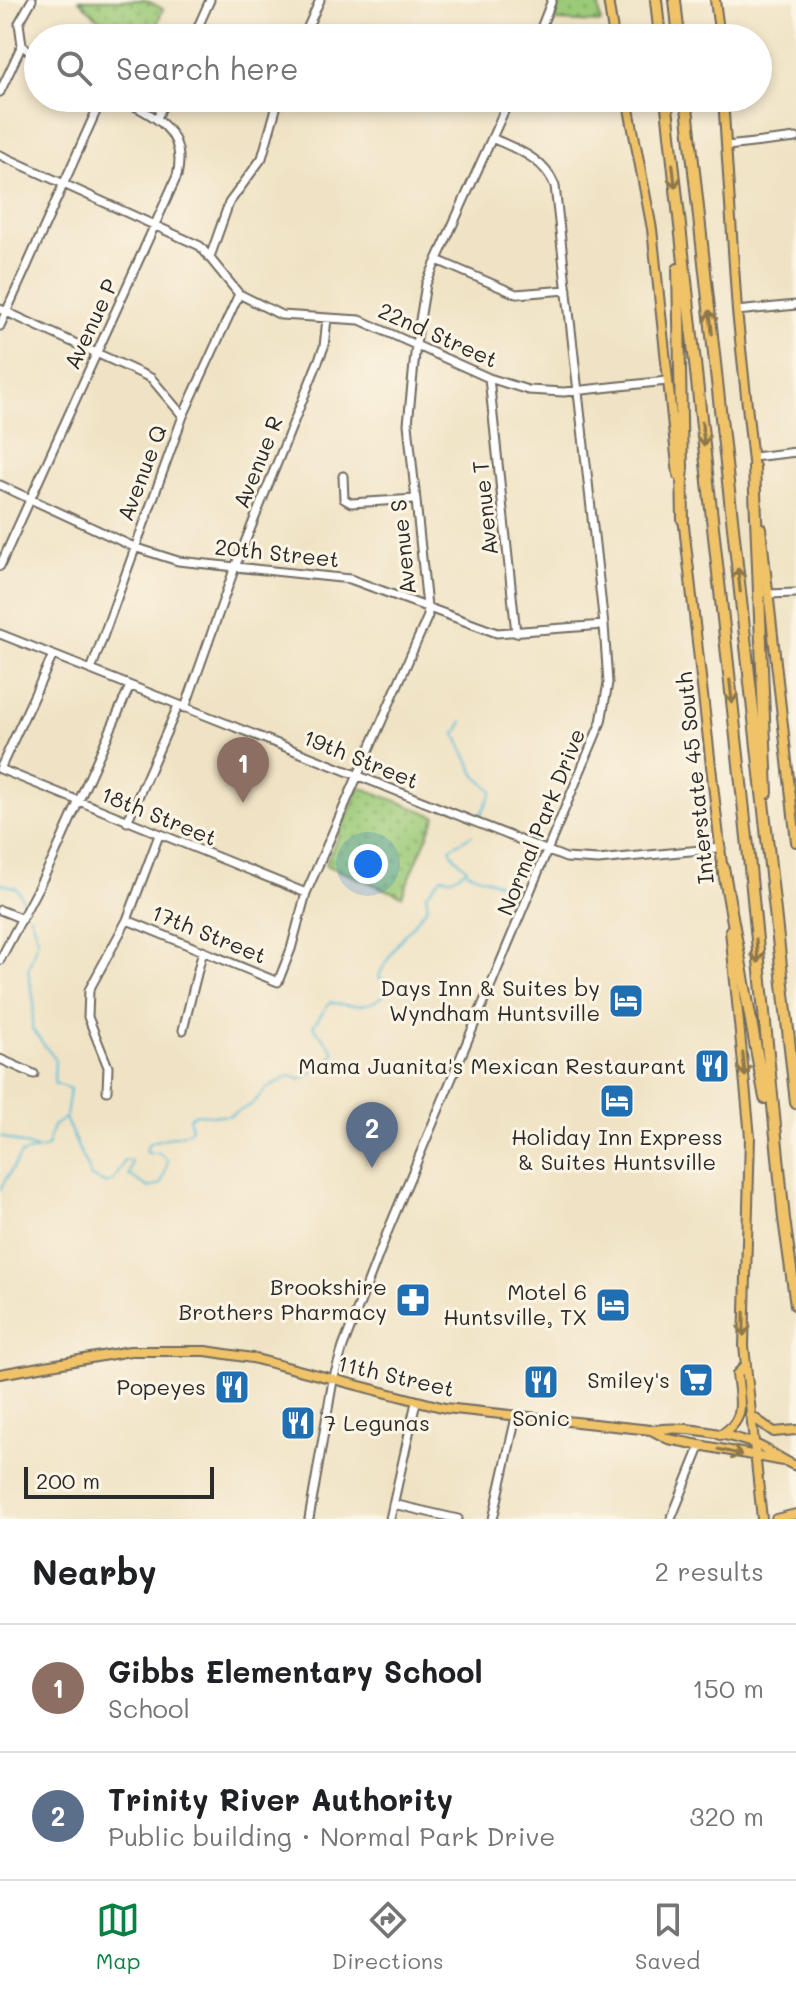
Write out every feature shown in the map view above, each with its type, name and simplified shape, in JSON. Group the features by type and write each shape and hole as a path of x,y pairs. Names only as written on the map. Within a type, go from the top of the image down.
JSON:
{"highway":[{"path":"656,0 659,24"},
{"path":"675,0 678,24"},
{"path":"667,112 748,847 784,1219"},
{"path":"688,112 796,1103"},
{"path":"677,203 683,520"},
{"path":"753,462 767,751 768,851"},
{"path":"723,867 741,951 796,1305"}],"main road":[{"path":"608,0 612,24"},
{"path":"718,0 720,24"},
{"name":"Interstate 45 South","path":"630,112 652,229 748,1109 746,1365 762,1519"},
{"path":"724,112 737,311 796,842"},
{"name":"11th Street","path":"0,1374 75,1359 165,1349 252,1358 416,1402 516,1417 719,1435 753,1443 796,1466"},
{"path":"719,1435 736,1424 739,1414 737,1374 746,1365"},
{"path":"750,1415 755,1416 767,1429 783,1432 796,1430"},
{"path":"651,1430 681,1434 685,1430"},
{"name":"11th Street","path":"651,1430 668,1439 783,1461"},
{"path":"776,1519 794,1514"}],"street":[{"path":"0,92 22,45 19,23 32,0"},
{"path":"199,24 210,0"},
{"path":"309,24 320,0"},
{"path":"543,24 552,0"},
{"path":"0,326 3,311 96,112"},
{"path":"149,112 158,116 160,112"},
{"path":"211,254 229,203 262,158 275,112"},
{"name":"Avenue S","path":"278,982 291,949 306,893 428,616 408,424 416,344 426,284 504,112"},
{"name":"Avenue P","path":"0,566 156,226 180,163 173,132 158,116"},
{"name":"Normal Park Drive","path":"309,1519 333,1380 387,1233 549,852 605,709 608,683 604,625 558,204 550,175 532,156 492,138"},
{"path":"727,146 796,138"},
{"name":"22nd Street","path":"0,155 211,254 239,294 281,315 360,320 489,378 528,390 578,390 667,381"},
{"path":"437,260 516,294 567,290"},
{"name":"Avenue Q","path":"91,670 183,416 239,294"},
{"path":"737,311 796,305"},
{"path":"3,311 151,378 183,416"},
{"name":"Avenue R","path":"127,822 182,707 324,347 327,318"},
{"name":"Avenue T","path":"489,378 516,633"},
{"path":"753,462 796,452"},
{"path":"343,476 344,499 351,503 416,499"},
{"name":"20th Street","path":"0,485 134,547 178,561 350,579 497,633 604,625"},
{"path":"768,594 796,593"},
{"name":"19th Street","path":"0,634 549,852 589,860 721,848"},
{"path":"0,769 53,655"},
{"path":"0,960 53,859 130,686"},
{"name":"18th Street","path":"0,769 306,893"},
{"path":"107,1091 108,1067 88,1017 89,990 127,920 159,835"},
{"path":"0,910 20,918"},
{"name":"17th Street","path":"127,920 278,982"},
{"path":"183,1030 203,950"},
{"path":"0,1059 34,1074"},
{"path":"390,1519 416,1402"},
{"path":"493,1519 516,1417"},
{"path":"671,1519 701,1445"},
{"path":"393,1504 458,1519"}],"green space":[{"path":"79,0 146,0 163,9 157,24 103,24"},
{"path":"561,0 598,0 601,23 555,21"},
{"path":"360,787 436,816 402,896 325,865"}],"waterway":[{"path":"463,721 456,735 476,776 493,791 479,818"},
{"path":"0,1189 21,1154 47,1147 53,1126 65,1118 91,1177 107,1184 115,1179 125,1160 132,1161 129,1175 149,1188 161,1184 168,1161 159,1153 146,1153 148,1144 192,1129 189,1118 194,1114 228,1116 251,1105 267,1088 290,1076 302,1079 324,1065 335,1052 313,1026 330,1002 362,1005 383,996 388,989 386,981 379,978 380,973 397,944 428,906 426,895 442,877 452,878 467,869 450,848 472,835"},
{"path":"467,872 522,892"},
{"path":"0,883 17,888 24,902"},
{"path":"29,914 38,938 28,971 34,1001 32,1029 55,1059 54,1083 70,1089 66,1116"},
{"path":"0,1136 36,1149"}],"place":[{"name":"Gibbs Elementary School","path":"243,803"},
{"name":"Days Inn & Suites by Wyndham Huntsville","path":"626,1001"},
{"name":"Mama Juanita's Mexican Restaurant","path":"712,1066"},
{"name":"Holiday Inn Express & Suites Huntsville","path":"617,1101"},
{"name":"Trinity River Authority","path":"372,1168"},
{"name":"Brookshire Brothers Pharmacy","path":"413,1300"},
{"name":"Motel 6 Huntsville, TX","path":"613,1305"},
{"name":"Smiley's","path":"696,1380"},
{"name":"Sonic","path":"541,1382"},
{"name":"Popeyes","path":"232,1387"},
{"name":"7 Legunas","path":"298,1423"}]}
